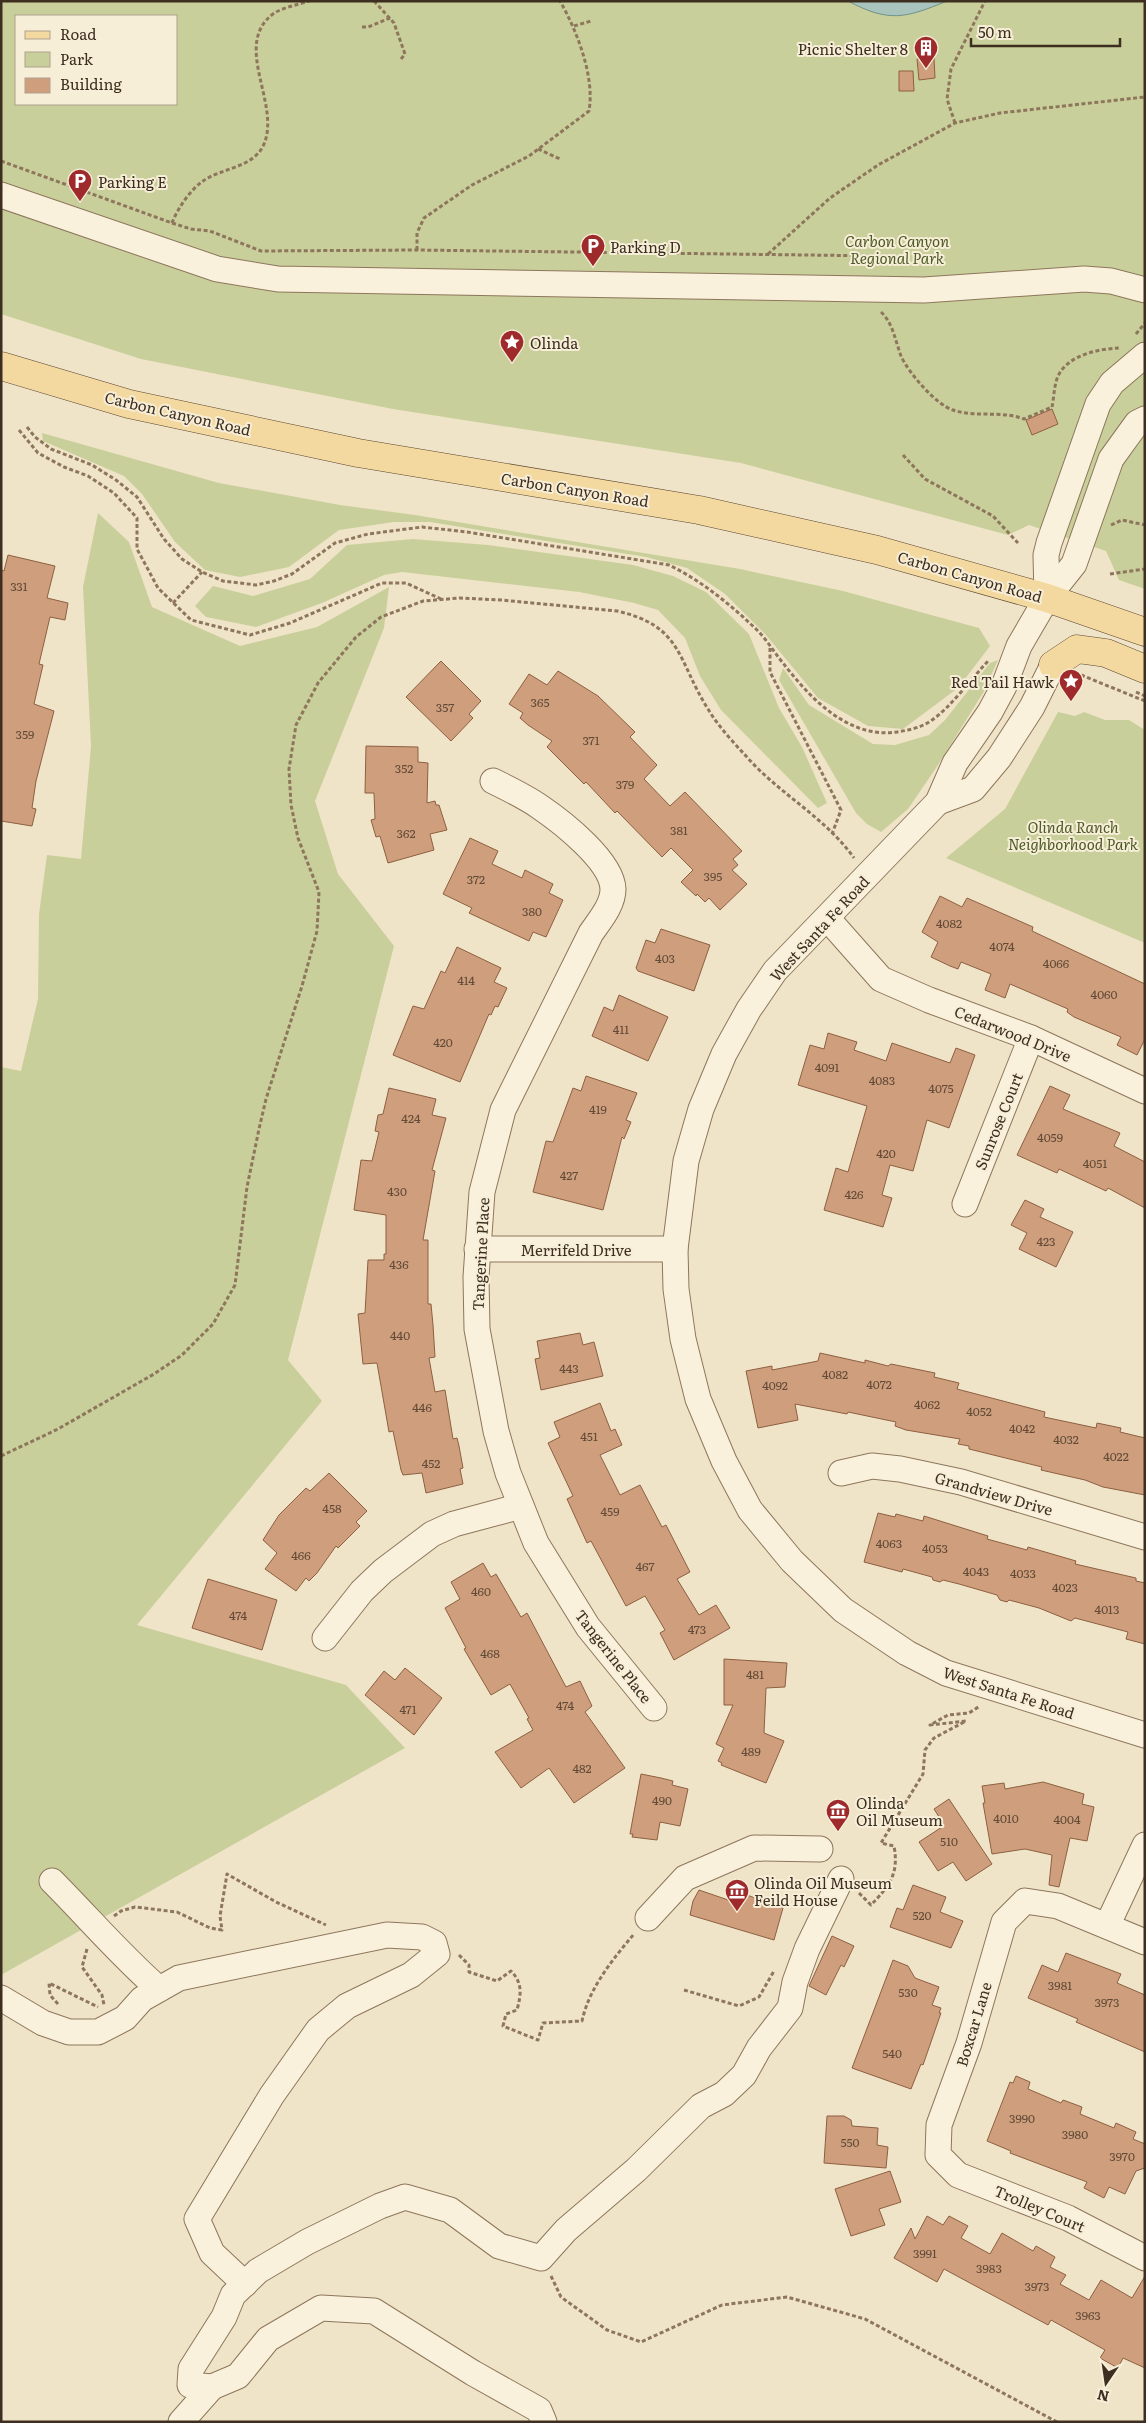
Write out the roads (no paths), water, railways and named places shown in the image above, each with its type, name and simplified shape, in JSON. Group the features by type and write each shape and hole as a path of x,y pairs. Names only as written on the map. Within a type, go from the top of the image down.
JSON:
{"main road":[{"name":"Carbon Canyon Road","path":"1,366 129,404 358,453 699,510 877,550 1047,598 1145,632"},
{"path":"1052,664 1077,649 1106,653 1145,669"}],"street":[{"path":"1,195 217,269 278,279 924,290 1084,279 1111,281 1145,290"},
{"path":"1047,598 1046,555 1049,543 1098,404 1138,350"},
{"name":"West Santa Fe Road","path":"1145,418 1137,423 1111,459 1074,564 1047,598 1019,646 1004,686 990,712 955,763 938,802 775,971 749,1009 724,1054 701,1109 686,1161 675,1250 676,1288 683,1339 698,1399 724,1461 750,1510 792,1561 843,1610 907,1653 946,1673 1145,1735"},
{"name":"West Santa Fe Road","path":"938,802 973,789 999,758 1032,707 1052,664"},
{"name":"Tangerine Place","path":"493,781 539,806 572,832 608,870 613,889 606,912 591,933 502,1110 482,1192 477,1249 477,1329 483,1373 500,1448 536,1543 588,1627 654,1708"},
{"name":"Cedarwood Drive","path":"827,918 881,979 929,1000 1031,1038 1145,1091"},
{"name":"Sunrose Court","path":"965,1204 1031,1038"},
{"name":"Merrifeld Drive","path":"477,1249 675,1250"},
{"name":"Grandview Drive","path":"841,1473 872,1466 900,1469 962,1482 1145,1537"},
{"path":"325,1638 362,1591 383,1571 432,1534 454,1524 521,1506"},
{"path":"1145,1845 1107,1926 1145,1942"},
{"path":"648,1918 685,1878 754,1848 820,1849"},
{"path":"52,1881 99,1928 131,1965 159,1990"},
{"path":"544,2422 539,2410 473,2373 374,2311 321,2308 268,2338 238,2376 212,2387 190,2386 190,2368 224,2317 233,2296 258,2271 307,2242 380,2206 405,2197 450,2210 498,2246 541,2258 566,2230 636,2170 701,2106 724,2094 744,2075 759,2048 790,2008 795,1982 807,1949 837,1888"},
{"name":"Boxcar Lane","path":"938,2155 939,2125 969,2043 1004,1922 1025,1901 1058,1906 1107,1926"},
{"path":"1,1998 43,2023 69,2032 98,2032 124,2018 142,1999 179,1978 387,1935 422,1937 434,1943 437,1954 411,1975 347,2006 318,2030 272,2095 197,2218 212,2254 245,2284"},
{"name":"Trolley Court","path":"938,2155 958,2175 1068,2218 1145,2258"},
{"path":"181,2422 212,2387"}],"water":[{"path":"848,1 947,1 920,11 898,16 875,13"}],"place":[{"name":"Picnic Shelter 8","path":"926,69"},
{"name":"Parking E","path":"80,202"},
{"name":"Parking D","path":"593,267"},
{"name":"Olinda","path":"512,363"},
{"name":"Red Tail Hawk","path":"1071,702"},
{"name":"Olinda Oil Museum","path":"838,1832"},
{"name":"Olinda Oil Museum Feild House","path":"737,1912"}],"park label":[{"name":"Carbon Canyon Regional Park","path":"897,248"},
{"name":"Olinda Ranch Neighborhood Park","path":"1073,834"}]}
